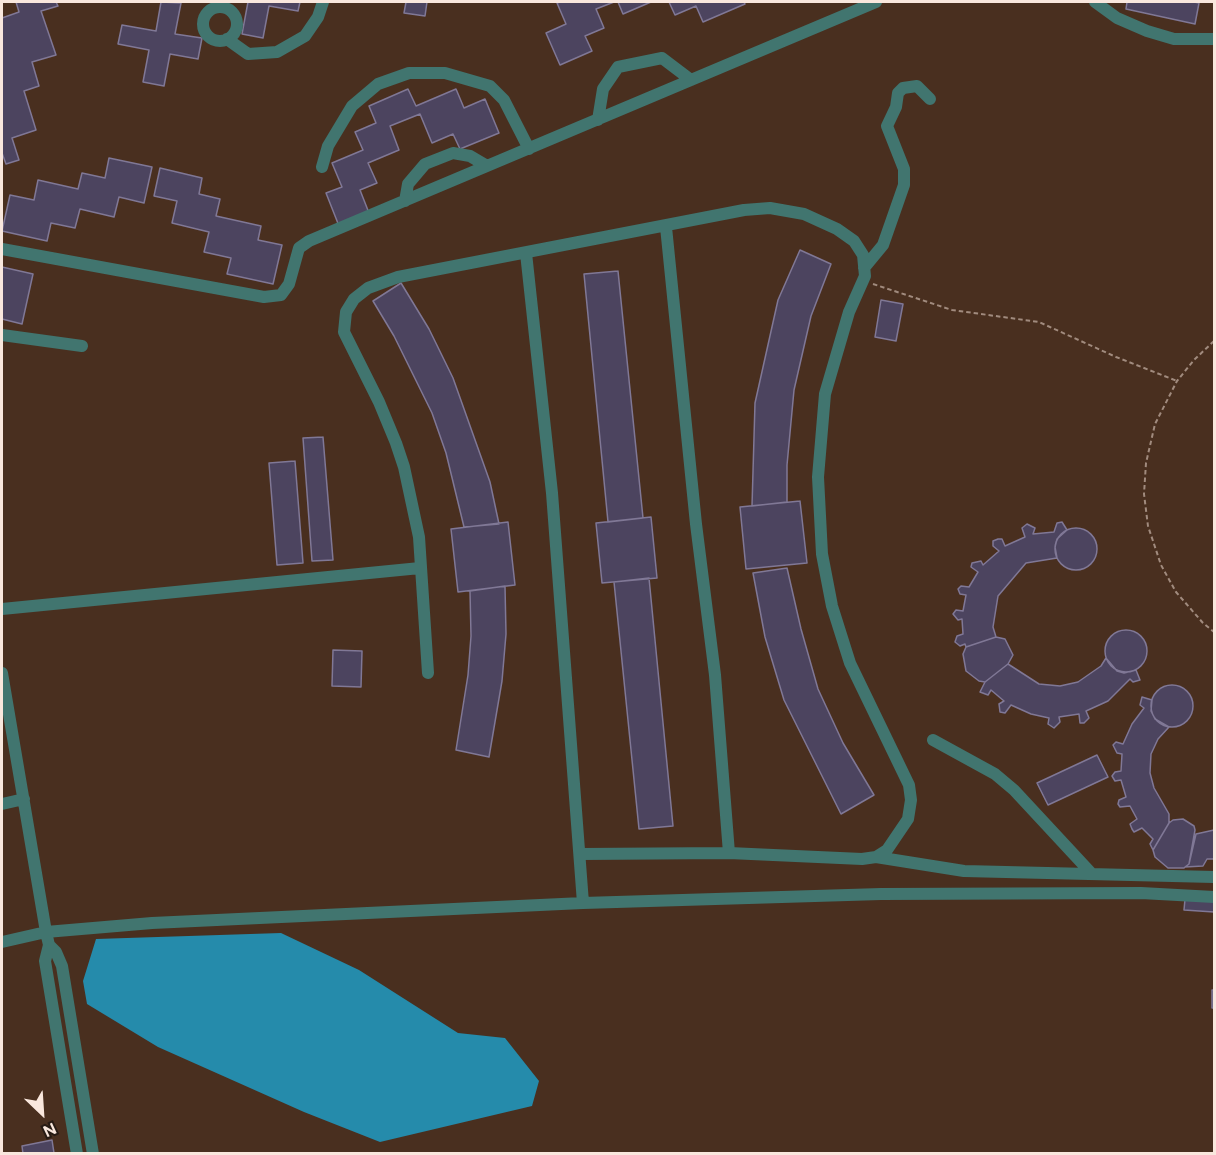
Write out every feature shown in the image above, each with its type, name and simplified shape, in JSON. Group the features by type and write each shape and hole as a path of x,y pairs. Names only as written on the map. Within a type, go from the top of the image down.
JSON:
{"street":[{"path":"227,39 248,54 277,52 305,36 318,17 324,2"},
{"path":"2,249 273,297 286,291 299,248 309,241 876,2"},
{"path":"1095,2 1117,18 1147,31 1174,39 1215,39"},
{"path":"598,120 603,89 618,67 662,58 692,80"},
{"path":"322,167 328,146 352,106 378,84 409,73 445,73 490,86 504,100 529,148"},
{"path":"581,854 729,853 862,859 876,856 887,850 908,819 911,800 909,785 850,663 831,606 822,554 818,477 825,394 849,312 864,272 883,245 904,185 904,169 887,126 896,107 898,93 903,88 917,86 930,99"},
{"path":"405,201 408,184 425,164 453,153 471,156 487,166"},
{"path":"428,673 418,537 404,467 380,402 344,332 346,312 354,299 368,288 398,277 666,227 744,210 788,210 837,229 854,241 863,255 864,272"},
{"path":"666,227 696,524 715,675 729,853"},
{"path":"526,253 542,378 581,854 583,903"},
{"path":"2,335 82,346"},
{"path":"2,609 420,568"},
{"path":"2,673 45,932 49,945 56,952 62,966 93,1154"},
{"path":"933,740 995,774 1014,790 1092,874"},
{"path":"2,804 24,800"},
{"path":"876,856 903,863 964,871 1215,877"},
{"path":"2,942 45,932 152,923 583,903 881,894 1141,893 1215,897"},
{"path":"49,945 45,961 77,1154"}],"path":[{"path":"864,272 870,284 952,310 1039,322 1116,357 1177,381"},
{"path":"1215,341 1194,360 1177,381 1155,424 1146,463 1144,494 1148,526 1161,565 1176,592 1203,623 1215,632"}],"water":[{"path":"281,933 359,970 458,1033 505,1038 539,1081 532,1106 380,1142 304,1112 158,1047 87,1004 83,981 96,939"}],"building":[{"path":"16,2 56,2 58,6 41,11 56,55 32,62 39,86 24,91 36,130 12,138 19,160 6,164 2,153 2,18 19,12"},
{"path":"161,2 181,3 175,34 202,38 198,59 170,54 164,86 143,82 149,50 118,44 122,25 156,31"},
{"path":"248,2 300,2 298,11 269,6 263,38 242,34"},
{"path":"406,2 427,2 425,16 404,13"},
{"path":"614,2 596,9 604,28 585,36 592,51 560,65 546,33 566,24 557,3"},
{"path":"618,2 651,2 623,14"},
{"path":"669,2 744,2 745,4 703,22 696,6 675,15"},
{"path":"1127,2 1199,3 1195,24 1126,9"},
{"path":"408,89 416,106 456,89 464,108 485,99 499,133 460,149 453,134 432,143 420,114 390,126 399,150 368,163 377,183 360,190 369,213 339,226 326,193 342,187 332,163 363,150 355,132 376,123 369,106"},
{"path":"109,158 152,167 144,203 119,197 114,217 80,209 75,228 51,223 47,241 2,231 10,195 34,200 38,180 78,189 82,173 105,178"},
{"path":"160,168 202,178 199,194 220,199 216,216 261,226 258,240 282,245 273,284 227,274 231,258 204,252 209,232 172,223 177,201 154,196"},
{"path":"800,250 831,264 811,316 794,390 787,465 787,502 752,506 755,403 778,300"},
{"path":"2,267 33,274 22,324 2,319"},
{"path":"618,271 643,518 608,522 584,274"},
{"path":"401,283 429,329 453,378 490,482 499,524 464,527 446,453 432,413 394,336 373,301"},
{"path":"881,300 903,304 896,341 875,337"},
{"path":"323,437 333,560 312,561 303,438"},
{"path":"295,461 303,563 277,565 269,463"},
{"path":"800,501 807,563 746,569 740,507"},
{"path":"651,517 657,578 602,583 596,523"},
{"path":"508,522 515,585 458,592 451,529"},
{"path":"1062,522 1067,530 1057,539 1055,547 1057,558 1026,563 998,596 993,627 996,637 966,647 965,644 960,646 955,642 957,636 963,634 962,619 958,620 953,614 956,610 963,611 966,595 960,594 958,589 961,586 969,587 978,572 971,567 972,563 981,561 983,565 999,551 993,546 993,541 1002,539 1005,546 1025,537 1022,528 1027,524 1035,528 1033,534 1054,532 1057,523"},
{"path":"1076,528 1084,529 1091,534 1096,541 1096,557 1091,564 1084,569 1076,570 1068,569 1061,564 1056,557 1055,549 1056,541 1061,534 1068,529"},
{"path":"787,568 818,689 843,743 874,795 841,814 784,700 765,637 753,573"},
{"path":"649,578 673,826 639,829 614,582"},
{"path":"505,586 506,634 502,681 489,757 456,750 468,675 471,636 470,591"},
{"path":"1126,630 1134,631 1141,636 1146,643 1146,659 1141,666 1134,671 1126,672 1118,671 1111,666 1106,659 1105,651 1106,643 1111,636 1118,631"},
{"path":"996,637 1005,639 1013,655 1008,664 985,682 979,681 966,671 963,654 966,647"},
{"path":"333,650 362,651 361,687 332,686"},
{"path":"1106,658 1117,671 1124,673 1136,670 1140,680 1133,682 1130,679 1108,701 1086,711 1089,718 1084,723 1080,723 1079,714 1059,717 1060,722 1054,728 1048,724 1049,718 1031,714 1011,705 1005,713 1000,712 999,704 1004,701 991,690 988,695 980,692 985,682 1008,664 1039,684 1060,686 1078,682 1101,666"},
{"path":"1172,685 1180,686 1187,691 1192,698 1192,714 1187,721 1180,726 1172,727 1164,726 1157,721 1152,714 1151,706 1152,698 1157,691 1164,686"},
{"path":"1142,697 1152,700 1151,711 1155,719 1169,727 1158,739 1151,754 1150,773 1154,788 1169,814 1169,823 1153,850 1150,844 1153,839 1142,828 1134,832 1132,829 1130,824 1137,819 1130,806 1120,807 1118,804 1119,800 1126,797 1121,780 1115,781 1112,776 1115,772 1121,771 1122,754 1117,753 1113,745 1116,742 1123,744 1132,724 1144,708 1140,705"},
{"path":"1097,755 1108,777 1048,805 1037,783"},
{"path":"1183,819 1194,826 1195,830 1189,864 1184,868 1168,868 1155,857 1153,850 1169,823"},
{"path":"1214,830 1214,859 1207,859 1203,866 1185,867 1189,864 1196,834"},
{"path":"1185,899 1214,900 1214,912 1184,910"},
{"path":"1212,990 1214,990 1214,1008 1212,1008"},
{"path":"52,1140 54,1153 23,1154 22,1146"}]}
